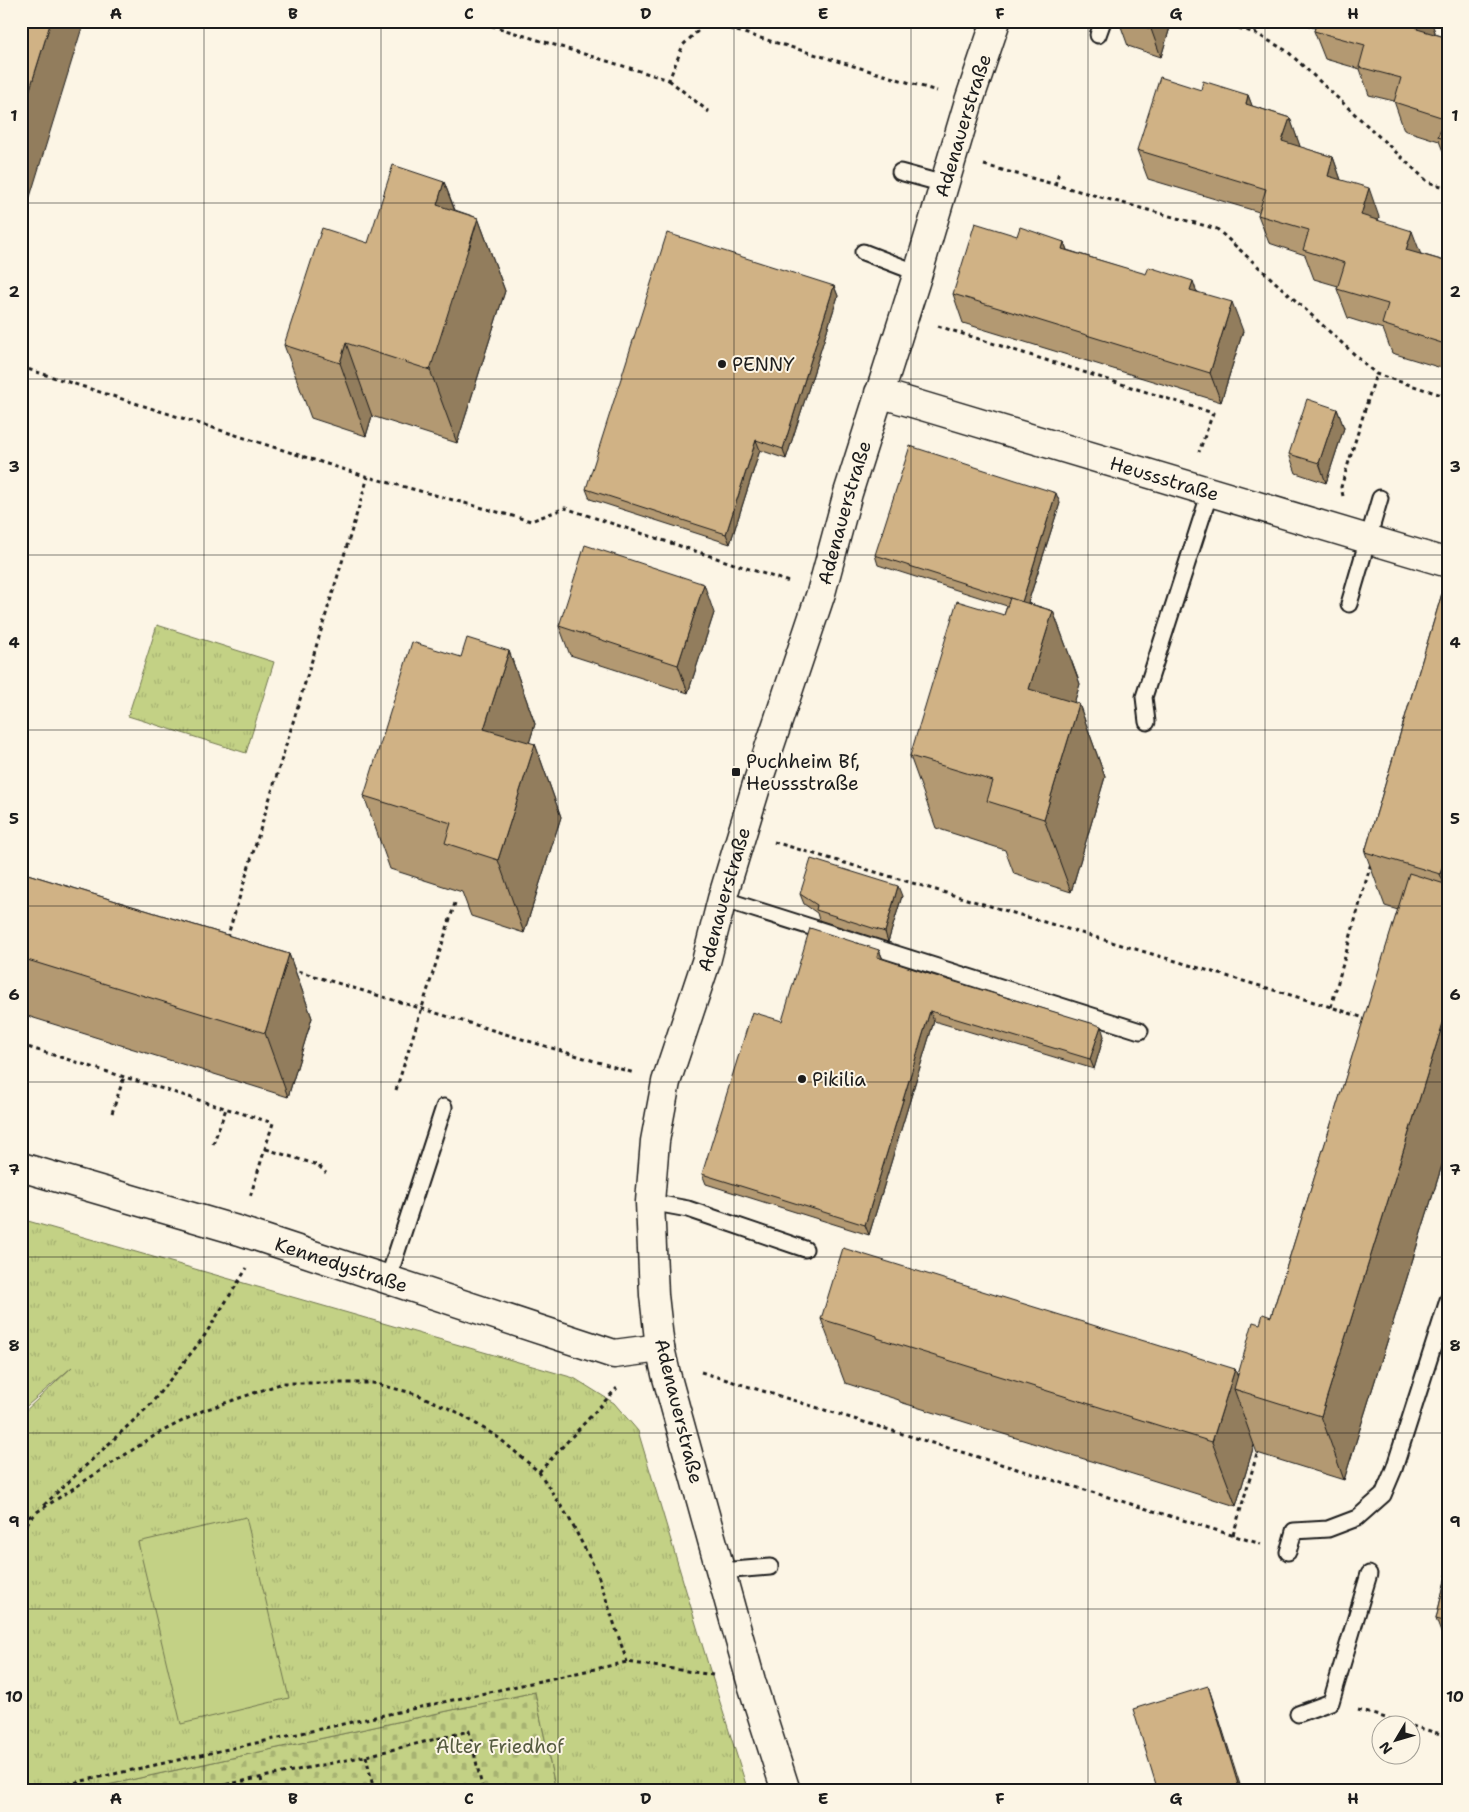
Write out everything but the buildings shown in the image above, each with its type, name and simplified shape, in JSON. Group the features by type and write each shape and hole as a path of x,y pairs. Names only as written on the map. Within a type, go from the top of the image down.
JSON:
{"street":[{"name":"Adenauerstraße","path":"786,1791 751,1681 663,1361 654,1295 650,1202 655,1141 666,1082 706,962 722,899 754,792 821,593 848,493 914,284 969,100 996,21"},
{"name":"Heussstraße","path":"880,393 1448,563"},
{"name":"Kennedystraße","path":"21,1167 252,1236 614,1354 663,1361"}],"lane":[{"path":"900,172 944,184"},
{"path":"863,252 914,284"},
{"path":"1147,722 1144,697 1199,489"},
{"path":"1349,604 1363,538 1380,498"},
{"path":"722,899 1140,1031"},
{"path":"388,1279 444,1107"},
{"path":"650,1202 688,1209 805,1249"},
{"path":"1288,1552 1294,1531 1328,1529 1357,1518 1383,1495 1394,1469 1448,1300"},
{"path":"721,1571 770,1568"},
{"path":"1298,1714 1331,1702 1369,1574"}],"path":[{"path":"476,21 669,80 709,112"},
{"path":"1216,21 1255,33 1287,50 1428,182 1448,188"},
{"path":"669,80 682,45 706,22 969,100"},
{"path":"953,157 1217,229 1376,374 1448,397"},
{"path":"1055,185 1058,172"},
{"path":"914,284 943,305 938,327 1213,413 1199,489"},
{"path":"21,368 368,477 531,521 566,508 821,593"},
{"path":"1363,538 1340,487 1376,374"},
{"path":"226,939 368,477"},
{"path":"1331,1007 1374,854"},
{"path":"396,1090 455,903"},
{"path":"290,969 666,1082"},
{"path":"21,1045 273,1123 266,1149 252,1236 203,1338 150,1405 37,1512 21,1530"},
{"path":"112,1113 124,1077"},
{"path":"213,1144 226,1109"},
{"path":"266,1149 318,1166 326,1173"},
{"path":"539,1472 623,1381 614,1354"},
{"path":"663,1361 1288,1552"},
{"path":"21,1521 164,1430 202,1411 283,1383 373,1383 416,1394 456,1412 499,1438 539,1472 570,1520 596,1572 627,1662"},
{"path":"1233,1535 1259,1448"},
{"path":"36,1791 627,1662 751,1681"},
{"path":"1331,1702 1373,1714"},
{"path":"1422,1729 1448,1736"},
{"path":"195,1791 366,1756 469,1732 482,1791"},
{"path":"366,1756 374,1791"},
{"path":"261,1778 264,1791"}],"green space":[{"path":"157,625 274,662 246,753 128,716"},
{"path":"21,1219 574,1378 614,1403 638,1431 748,1791 556,1791 535,1692 80,1791 21,1791 21,1415 72,1367 21,1411"},
{"path":"246,1517 289,1698 181,1724 138,1542"},
{"name":"Alter Friedhof","path":"535,1692 556,1791 80,1791"}],"place":[{"name":"PENNY","path":"722,364"},
{"name":"Puchheim Bf, Heussstraße","path":"736,772"},
{"name":"Pikilia","path":"802,1079"}]}
